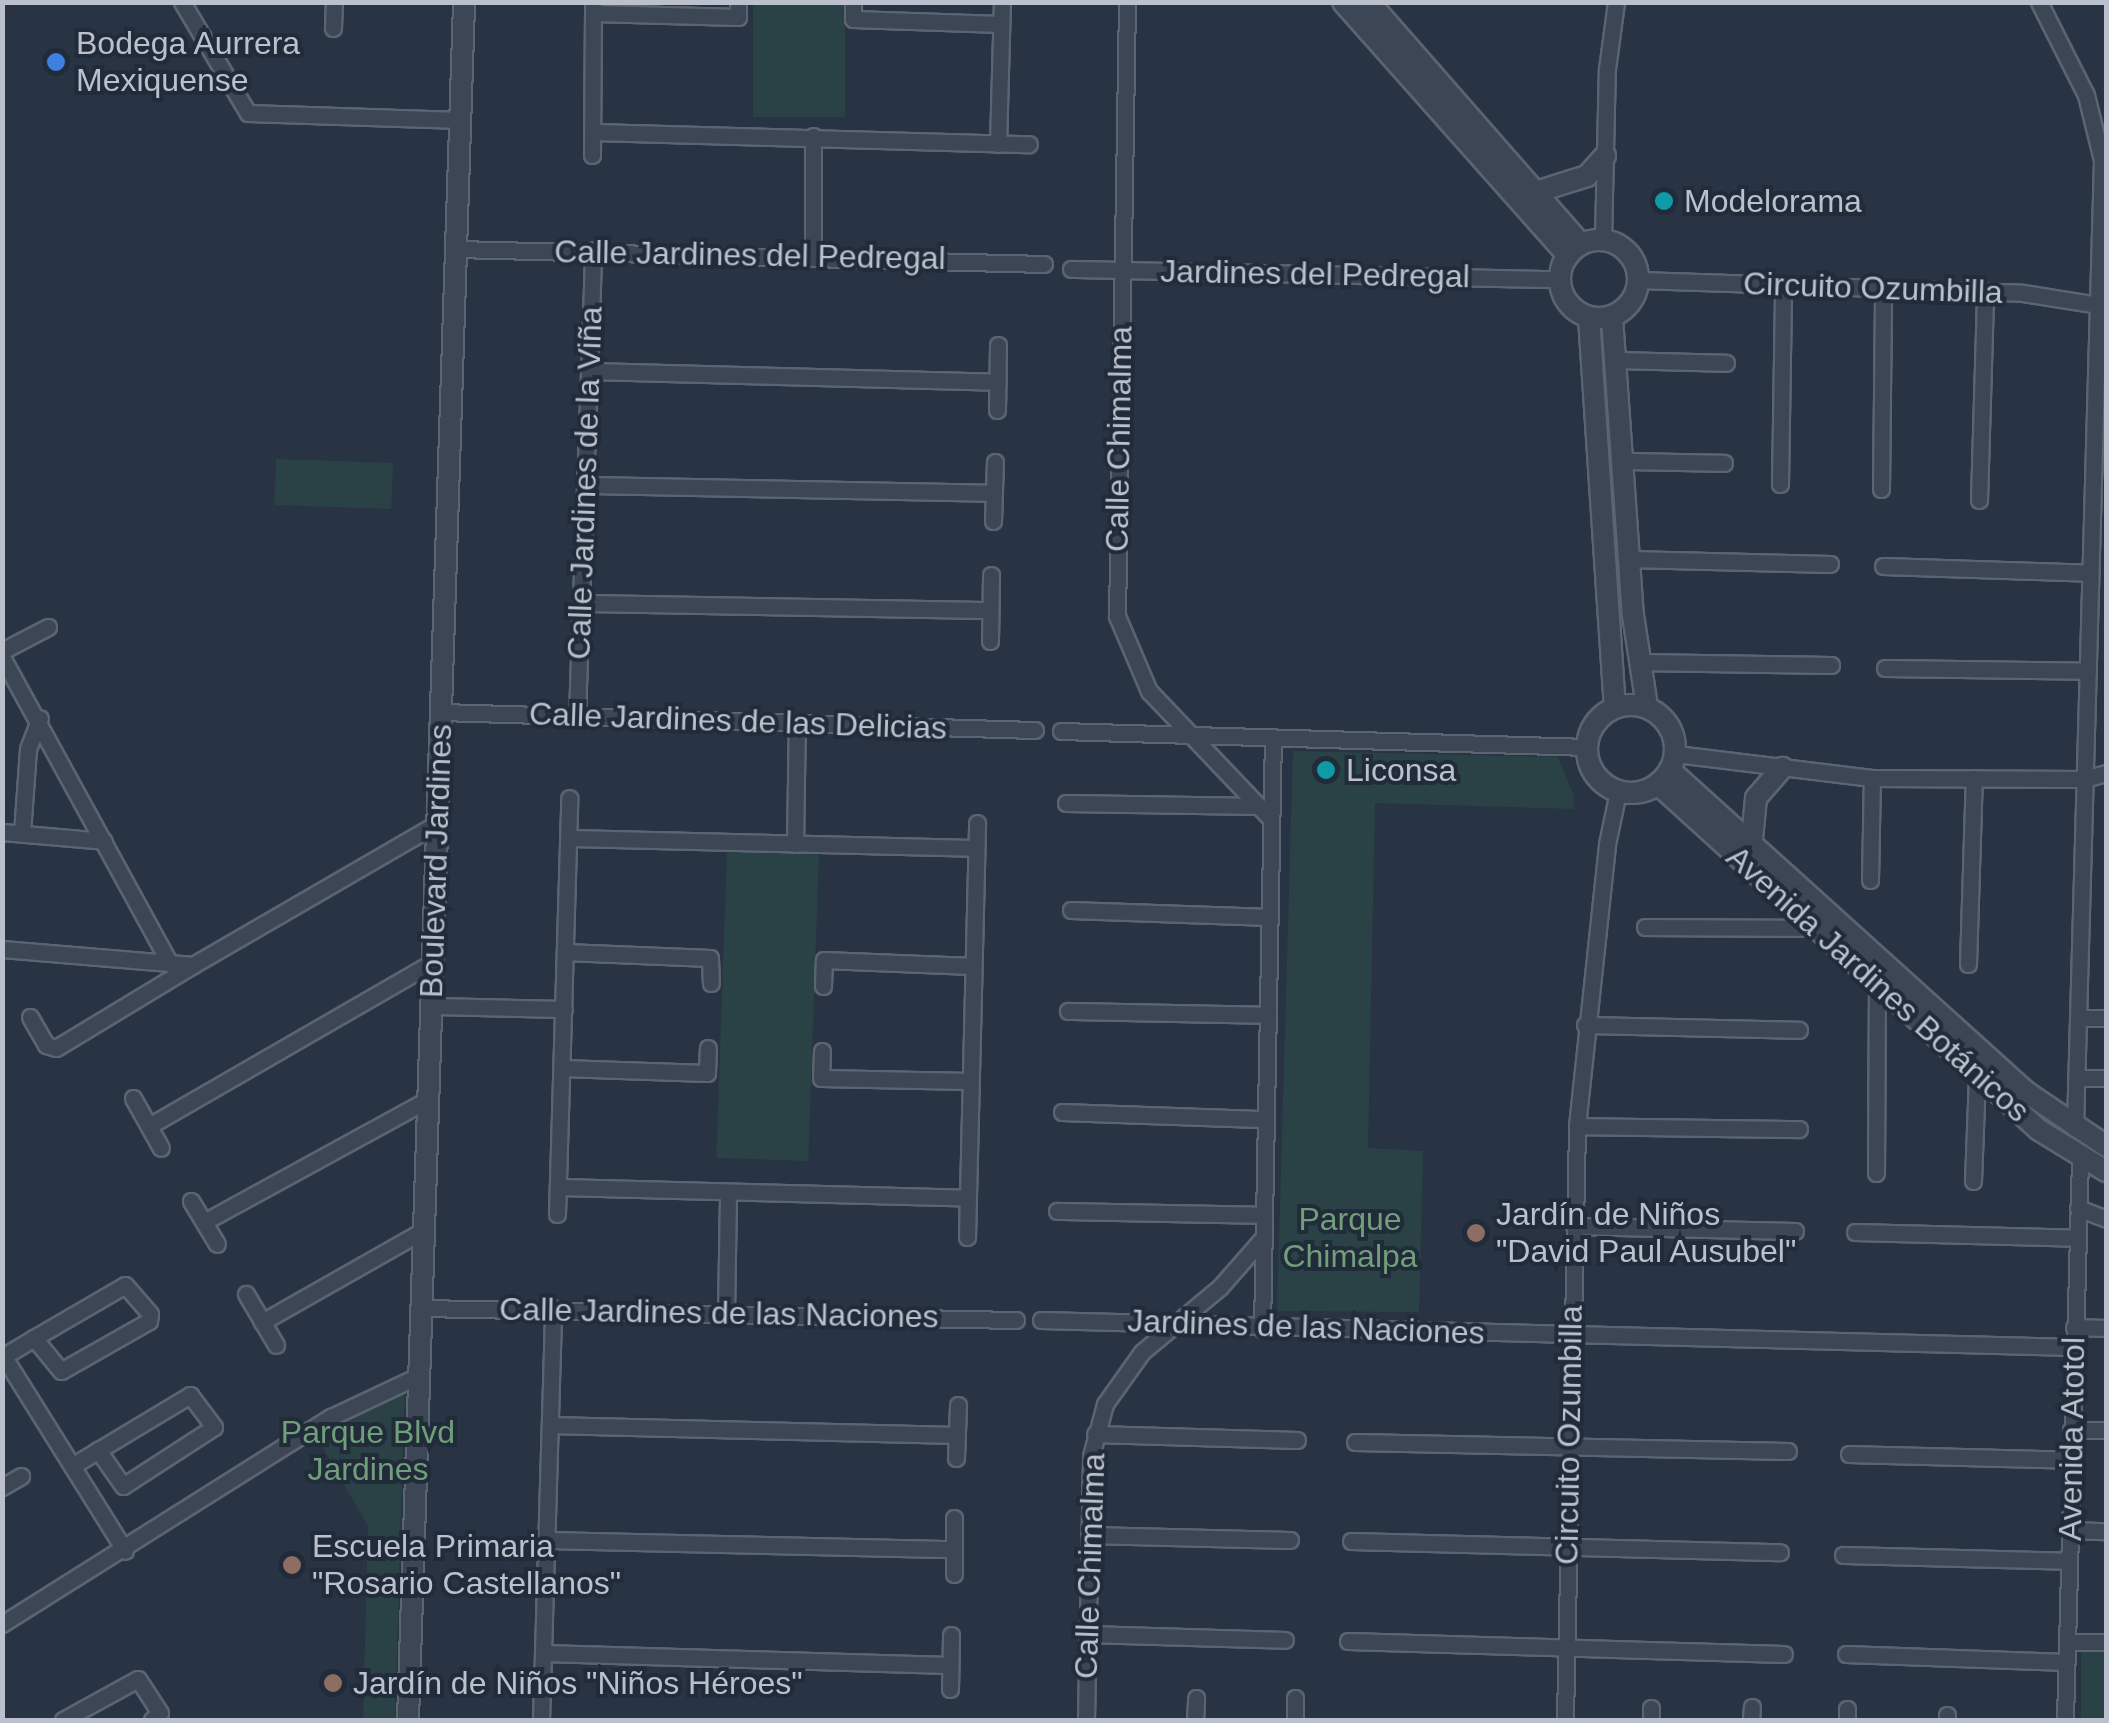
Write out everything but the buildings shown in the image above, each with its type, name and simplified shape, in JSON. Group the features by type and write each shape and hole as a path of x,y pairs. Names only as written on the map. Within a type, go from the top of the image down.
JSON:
{"street":[{"path":"182,2 248,113 460,120"},
{"path":"333,28 334,2"},
{"name":"Boulevard Jardines","path":"408,1720 464,2"},
{"path":"592,155 593,8 738,17 738,2"},
{"path":"853,2 853,18 1001,24"},
{"path":"998,144 1002,2"},
{"name":"Calle Chimalma","path":"1127,2 1117,616 1138,672 1190,734 1272,819"},
{"path":"1343,2 1575,250"},
{"path":"1368,2 1536,192 1575,250"},
{"path":"1603,240 1616,2"},
{"path":"2040,2 2099,131 2102,305 2090,573 2076,1129"},
{"path":"593,132 1029,144"},
{"path":"813,136 813,255"},
{"path":"1536,192 1587,176 1605,156"},
{"path":"1603,240 1622,246 1639,280 1632,303 1612,317 1590,318 1574,310 1560,279 1575,250 1603,240"},
{"name":"Calle Jardines del Pedregal","path":"456,249 813,255 1044,264"},
{"name":"Calle Jardines de la Viña","path":"578,716 593,250"},
{"name":"Jardines del Pedregal","path":"1070,269 1560,279"},
{"name":"Circuito Ozumbilla","path":"1639,280 1985,292 2102,305"},
{"path":"1780,484 1783,285"},
{"path":"1881,489 1884,289"},
{"path":"1979,500 1985,292"},
{"path":"1612,317 1629,559 1647,707"},
{"path":"1590,318 1615,708"},
{"path":"997,410 998,345"},
{"path":"1615,360 1726,363"},
{"path":"589,370 998,382"},
{"path":"1622,461 1724,462"},
{"path":"994,521 995,462"},
{"path":"585,485 994,493"},
{"path":"1629,559 1830,564"},
{"path":"1882,566 2090,573"},
{"path":"990,641 991,574"},
{"path":"581,603 990,610"},
{"path":"48,627 2,654 170,964"},
{"path":"1639,662 1830,666"},
{"path":"1885,668 2088,671"},
{"path":"1669,770 1664,718 1647,707 1615,708 1592,728 1587,747 1600,782 1618,792 1640,794 1669,770 1782,768 1872,778 2084,779 2106,773"},
{"name":"Calle Jardines de las Delicias","path":"441,712 1035,730"},
{"path":"22,833 28,749 40,718"},
{"path":"795,844 797,723"},
{"path":"1060,731 1587,747"},
{"path":"1262,1329 1273,737"},
{"path":"1752,839 1756,798 1782,768"},
{"name":"Avenida Jardines Botánicos","path":"1669,770 1752,839 2026,1092 2106,1146"},
{"name":"Avenida Jardines Botánicos","path":"1669,770 1815,928 2038,1130 2106,1171"},
{"path":"1870,880 1872,778"},
{"path":"1968,964 1974,778"},
{"name":"Circuito Ozumbilla","path":"1564,1720 1577,1126 1585,1025 1618,792"},
{"path":"557,1214 570,798"},
{"path":"1066,803 1259,806"},
{"path":"30,1017 46,1046 56,1048 438,823"},
{"path":"967,1237 977,823"},
{"path":"2,832 104,840"},
{"path":"569,838 976,848"},
{"path":"1071,910 1270,917"},
{"path":"1645,926 1815,928"},
{"path":"2,949 193,965"},
{"path":"565,952 710,958 711,982"},
{"path":"823,986 824,960 972,966"},
{"path":"149,1126 433,962"},
{"path":"1876,1173 1877,983"},
{"path":"432,1006 564,1009"},
{"path":"1068,1010 1268,1015"},
{"path":"2078,1018 2106,1018"},
{"path":"1585,1025 1798,1030"},
{"path":"562,1068 707,1072 708,1048"},
{"path":"822,1050 821,1078 969,1081"},
{"path":"1974,1181 1977,1076"},
{"path":"2077,1078 2106,1078"},
{"path":"133,1098 161,1148"},
{"path":"204,1222 428,1099"},
{"path":"1062,1112 1266,1119"},
{"path":"1577,1126 1798,1129"},
{"name":"Avenida Atotol","path":"2065,1720 2080,1157"},
{"path":"559,1187 967,1198"},
{"path":"726,1312 728,1192"},
{"path":"191,1200 217,1244"},
{"path":"2078,1208 2106,1219"},
{"path":"1057,1210 1264,1214"},
{"path":"1574,1226 1794,1230"},
{"path":"262,1322 424,1230"},
{"path":"1855,1232 2077,1238"},
{"name":"Calle Chimalma","path":"1086,1720 1095,1434 1120,1376 1180,1323 1263,1238"},
{"path":"34,1338 60,1372 149,1321 150,1314 124,1285 3,1355 125,1550"},
{"path":"246,1294 276,1346"},
{"name":"Calle Jardines de las Naciones","path":"422,1308 1016,1320"},
{"path":"541,1720 553,1308"},
{"name":"Jardines de las Naciones","path":"1040,1320 1572,1336"},
{"path":"2074,1326 2106,1328"},
{"path":"1572,1336 2073,1347"},
{"path":"2,1624 92,1572 282,1448 420,1375"},
{"path":"72,1466 98,1450 190,1394 214,1427 124,1486 98,1450"},
{"path":"956,1458 958,1405"},
{"path":"550,1425 957,1434"},
{"path":"2071,1430 2106,1430"},
{"path":"1095,1434 1297,1440"},
{"path":"1354,1442 1788,1451"},
{"path":"1849,1454 2071,1460"},
{"path":"2,1486 21,1476"},
{"path":"954,1518 954,1574"},
{"path":"2070,1530 2106,1532"},
{"path":"1090,1535 1290,1540"},
{"path":"547,1540 954,1549"},
{"path":"1352,1541 1780,1552"},
{"path":"1843,1554 2070,1561"},
{"path":"1087,1634 1285,1640"},
{"path":"950,1689 951,1635"},
{"path":"1348,1641 1784,1654"},
{"path":"2067,1642 2106,1642"},
{"path":"544,1654 950,1665"},
{"path":"1846,1654 2066,1662"},
{"path":"63,1720 138,1680 160,1713 152,1720"},
{"path":"1196,1698 1196,1720"},
{"path":"1295,1720 1296,1698"}],"green space":[{"path":"753,3 845,3 845,117 753,117"},
{"path":"276,459 393,463 391,509 274,505"},
{"name":"Parque Chimalpa","path":"1293,751 1558,757 1574,796 1573,809 1375,803 1368,1148 1423,1151 1419,1312 1277,1311"},
{"path":"727,851 819,854 808,1161 716,1158"},
{"name":"Parque Blvd Jardines","path":"405,1388 395,1720 363,1720 368,1526 318,1439"},
{"path":"2081,1652 2106,1652 2106,1720 2081,1720"}],"place":[{"name":"Bodega Aurrera Mexiquense","path":"56,62"},
{"name":"Modelorama","path":"1664,201"},
{"name":"Liconsa","path":"1326,770"},
{"name":"Jardín de Niños \"David Paul Ausubel\"","path":"1476,1233"},
{"name":"Escuela Primaria \"Rosario Castellanos\"","path":"292,1565"},
{"name":"Jardín de Niños \"Niños Héroes\"","path":"333,1683"}]}
